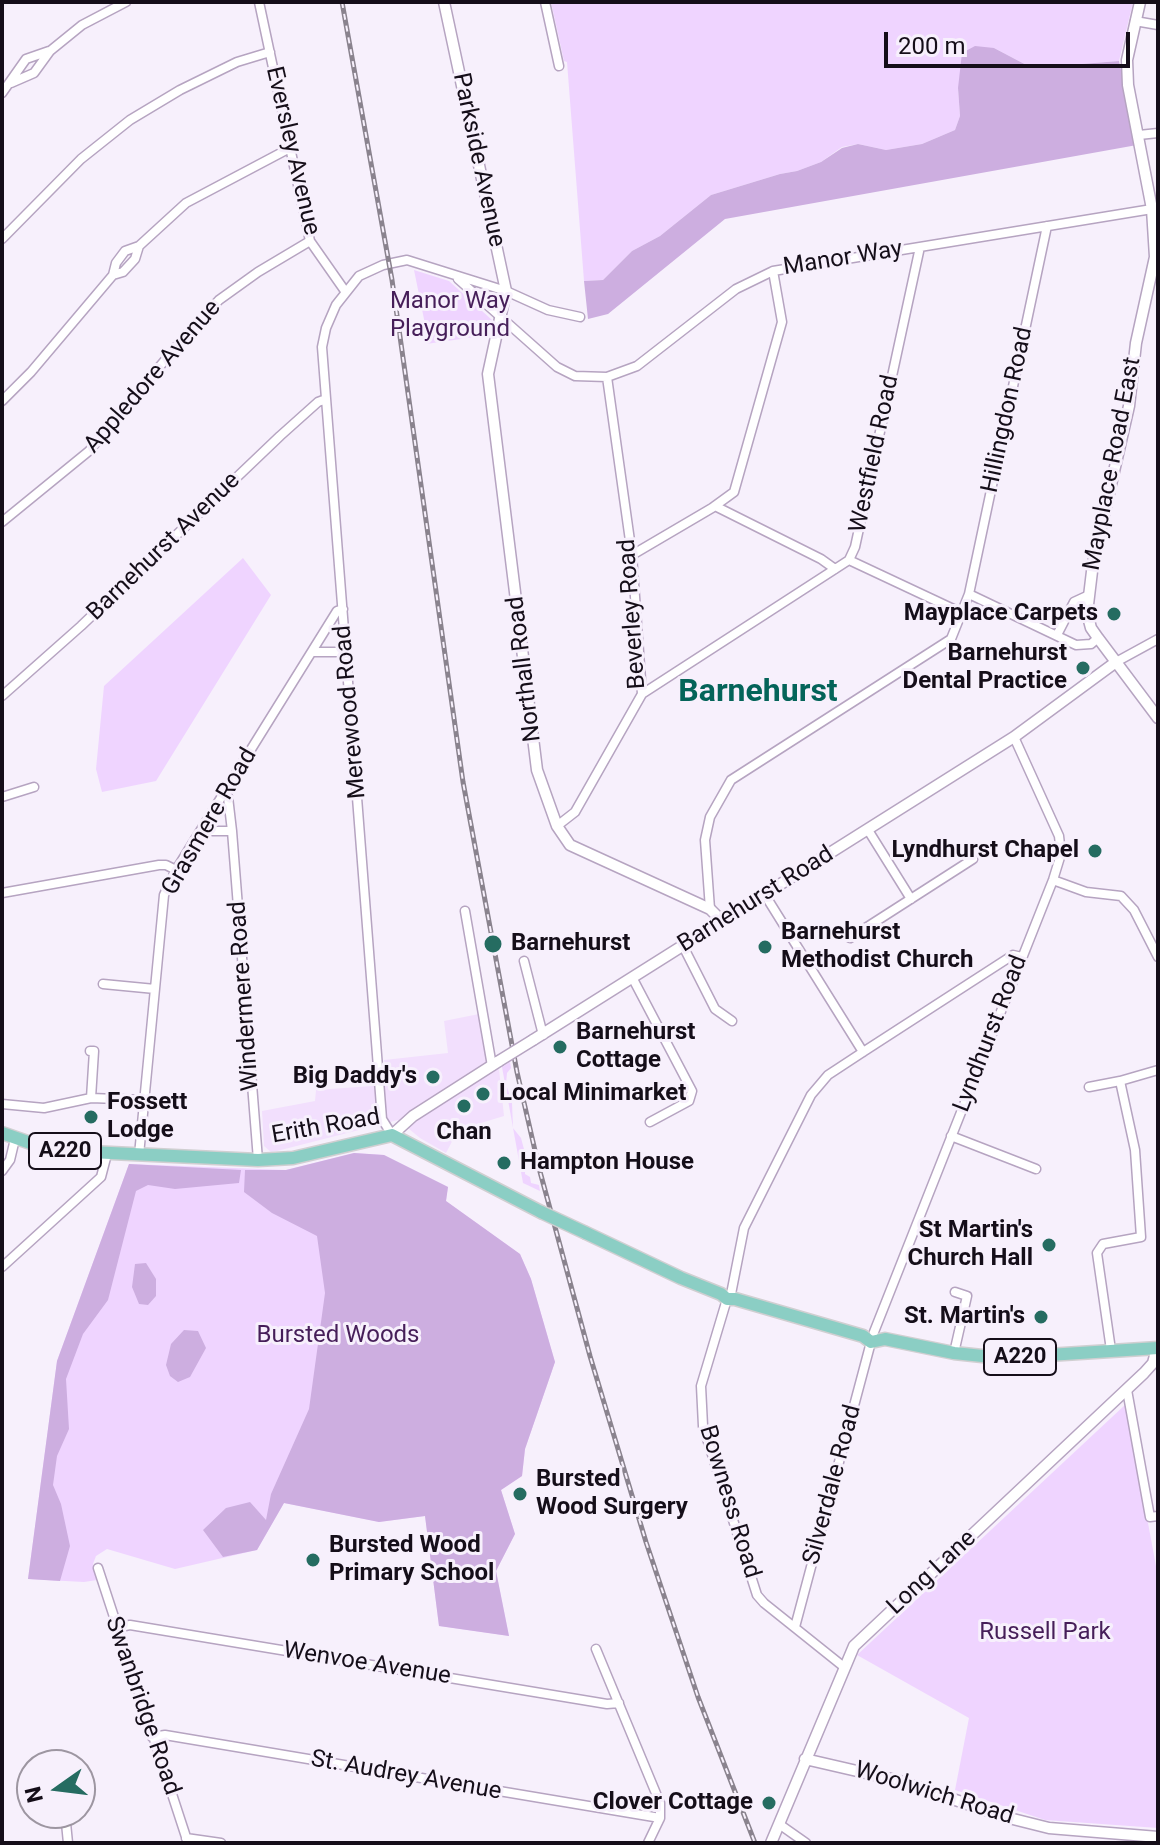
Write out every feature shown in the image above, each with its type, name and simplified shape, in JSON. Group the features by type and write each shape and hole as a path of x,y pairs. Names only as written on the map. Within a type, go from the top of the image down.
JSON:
{"main road":[{"name":"Erith Road","path":"2,1133 15,1139 69,1151 258,1160 293,1158 392,1135 541,1212 681,1278 729,1297 873,1337 954,1353 1001,1358 1158,1348"}],"street":[{"path":"11,83 34,73 50,51 82,25 126,2"},
{"name":"Eversley Avenue","path":"259,2 310,241 345,291"},
{"name":"Parkside Avenue","path":"444,2 506,291 502,318"},
{"path":"545,2 559,66"},
{"name":"Mayplace Road East","path":"1140,2 1127,60 1128,85 1152,209 1155,255 1136,343 1129,406 1087,596 1087,613 1091,628 1158,718"},
{"path":"1135,21 1158,25"},
{"path":"2,93 26,59 50,51"},
{"path":"2,239 81,159 130,120 180,90 237,62 270,52"},
{"path":"1139,135 1158,133"},
{"path":"2,401 31,372 113,275 123,272 135,259 139,246 186,203 290,148"},
{"name":"Manor Way","path":"607,377 637,366 736,289 773,271 1152,209"},
{"name":"Hillingdon Road","path":"962,613 969,594 1047,226"},
{"name":"Appledore Avenue","path":"2,522 89,451 219,300 310,241"},
{"name":"Westfield Road","path":"642,694 849,560 855,547 920,247"},
{"path":"345,291 366,271 396,261 422,263 455,277 506,291 548,310 580,317"},
{"path":"632,555 734,492 782,322 773,271"},
{"path":"455,277 557,367 575,376 607,377"},
{"name":"Merewood Road","path":"345,291 326,328 322,347 382,1119 392,1135"},
{"path":"1145,301 1158,300"},
{"name":"Northall Road","path":"502,318 488,374 537,770 557,826 563,838 579,851 710,909 722,921"},
{"name":"Beverley Road","path":"557,826 575,812 642,694 632,555 607,377"},
{"name":"Barnehurst Avenue","path":"2,696 81,626 280,436 318,402 326,399"},
{"path":"715,506 835,569"},
{"path":"710,909 705,840 710,817 731,780 951,639 962,613 849,560"},
{"path":"969,594 1076,645 1083,646 1098,638"},
{"path":"1057,635 1074,602 1087,596"},
{"name":"Grasmere Road","path":"139,1155 164,895 176,870 337,611 343,609"},
{"path":"1116,662 1158,639"},
{"path":"312,652 346,652"},
{"name":"Barnehurst Road","path":"392,1135 413,1116 1014,737 1116,662"},
{"name":"Lyndhurst Road","path":"873,1337 1061,854 1059,836 1014,737"},
{"path":"2,797 34,787"},
{"name":"Windermere Road","path":"225,794 232,831 258,1160"},
{"path":"868,830 911,899"},
{"path":"202,831 232,831"},
{"path":"850,938 973,859"},
{"path":"2,893 159,865 176,870"},
{"path":"1053,880 1086,892 1121,896 1134,910 1158,957"},
{"path":"765,895 863,1052"},
{"path":"465,911 496,1064"},
{"path":"683,946 715,1009 732,1021"},
{"name":"Bowness Road","path":"844,1667 757,1595 703,1426 701,1386 729,1297 744,1228 811,1095 828,1075 863,1052 1013,955 1022,957"},
{"path":"524,961 538,1038"},
{"path":"633,979 692,1091 689,1101 650,1122"},
{"path":"103,984 155,989"},
{"path":"90,1051 94,1051 91,1098"},
{"path":"1089,1087 1158,1070"},
{"path":"1111,1350 1097,1253 1103,1244 1141,1237 1135,1150 1120,1081"},
{"path":"2,1104 44,1108 91,1098 144,1100"},
{"path":"951,1136 1036,1169"},
{"path":"2,1171 10,1160 15,1139"},
{"path":"2,1267 101,1177 107,1154"},
{"path":"954,1353 967,1296 955,1292"},
{"name":"Silverdale Road","path":"795,1627 873,1337"},
{"name":"Long Lane","path":"775,1834 854,1646 1127,1390 1153,1363 1158,1348"},
{"path":"1127,1390 1150,1517 1158,1516"},
{"name":"Swanbridge Road","path":"98,1568 115,1628 187,1841"},
{"name":"Wenvoe Avenue","path":"115,1628 130,1625 607,1704 619,1703"},
{"path":"596,1649 660,1803 660,1818 648,1843"},
{"name":"St. Audrey Avenue","path":"152,1737 165,1735 660,1818"},
{"name":"Woolwich Road","path":"805,1759 896,1780 1009,1818 1049,1828 1136,1839 1158,1837"},
{"path":"775,1834 806,1843"},
{"path":"187,1841 221,1843"}],"shaded area":[{"path":"479,1014 490,1073 499,1069 504,1116 458,1130 446,1153 398,1120 277,1151 271,1152 264,1146 262,1111 315,1101 316,1090 386,1085 384,1060 448,1053 444,1021"}],"green space":[{"path":"551,2 1133,2 1119,61 1032,68 994,48 958,88 960,116 955,130 922,144 886,150 858,144 842,147 821,162 797,171 711,195 660,236 632,251 603,280 584,281 567,62 564,61"},
{"path":"975,46 994,48 1032,68 1119,61 1137,145 725,219 608,314 588,319 584,281 603,280 632,251 660,236 711,195 797,171 821,162 842,148 858,144 886,150 922,144 955,130 960,116 958,88 962,53"},
{"name":"Manor Way Playground","path":"414,270 449,281 492,320 489,335 426,344"},
{"path":"243,558 271,595 156,781 102,792 96,769 104,686"},
{"path":"510,1062 506,1084 512,1103 513,1128 502,1067"},
{"path":"513,1128 521,1138 525,1153 525,1174 530,1177 531,1183 539,1185 540,1191 523,1183"},
{"name":"Bursted Woods","path":"354,1153 384,1155 448,1187 446,1201 520,1254 531,1279 555,1362 525,1449 522,1476 501,1490 515,1534 496,1571 509,1636 439,1626 425,1516 379,1522 284,1503 257,1550 175,1569 107,1549 96,1556 93,1564 97,1580 28,1579 57,1361 129,1164 286,1170"},
{"path":"354,1153 384,1155 448,1187 446,1201 520,1254 531,1279 555,1362 525,1449 522,1476 501,1490 515,1534 496,1571 509,1636 439,1626 425,1516 379,1522 284,1503 257,1550 223,1557 203,1530 226,1508 250,1502 266,1520 271,1494 309,1409 325,1293 317,1236 272,1213 244,1192 245,1170 286,1170"},
{"path":"129,1164 241,1170 239,1183 175,1189 148,1185 136,1191 108,1300 83,1334 66,1379 69,1429 57,1456 53,1485 61,1504 70,1546 60,1581 28,1579 57,1361"},
{"path":"146,1263 156,1279 156,1296 148,1305 139,1304 132,1287 135,1264"},
{"path":"184,1330 198,1331 206,1348 190,1377 178,1382 170,1376 166,1365 171,1344"},
{"name":"Russell Park","path":"1126,1404 1158,1577 1158,1828 1045,1820 955,1790 969,1718 857,1655"}],"railway":[{"path":"342,2 392,280 463,782 517,1072 539,1168 590,1356 646,1542 698,1697 755,1843"}],"place":[{"name":"Mayplace Carpets","path":"1114,614"},
{"name":"Barnehurst Dental Practice","path":"1083,668"},
{"name":"Lyndhurst Chapel","path":"1095,851"},
{"name":"Barnehurst","path":"493,944"},
{"name":"Barnehurst Methodist Church","path":"765,947"},
{"name":"Barnehurst Cottage","path":"560,1047"},
{"name":"Big Daddy's","path":"433,1077"},
{"name":"Local Minimarket","path":"483,1094"},
{"name":"Chan","path":"464,1106"},
{"name":"Fossett Lodge","path":"91,1117"},
{"name":"Hampton House","path":"504,1163"},
{"name":"St Martin's Church Hall","path":"1049,1245"},
{"name":"St. Martin's","path":"1041,1317"},
{"name":"Bursted Wood Surgery","path":"520,1494"},
{"name":"Bursted Wood Primary School","path":"313,1560"},
{"name":"Clover Cottage","path":"769,1803"}],"district":[{"name":"Barnehurst","path":"758,693"}]}
